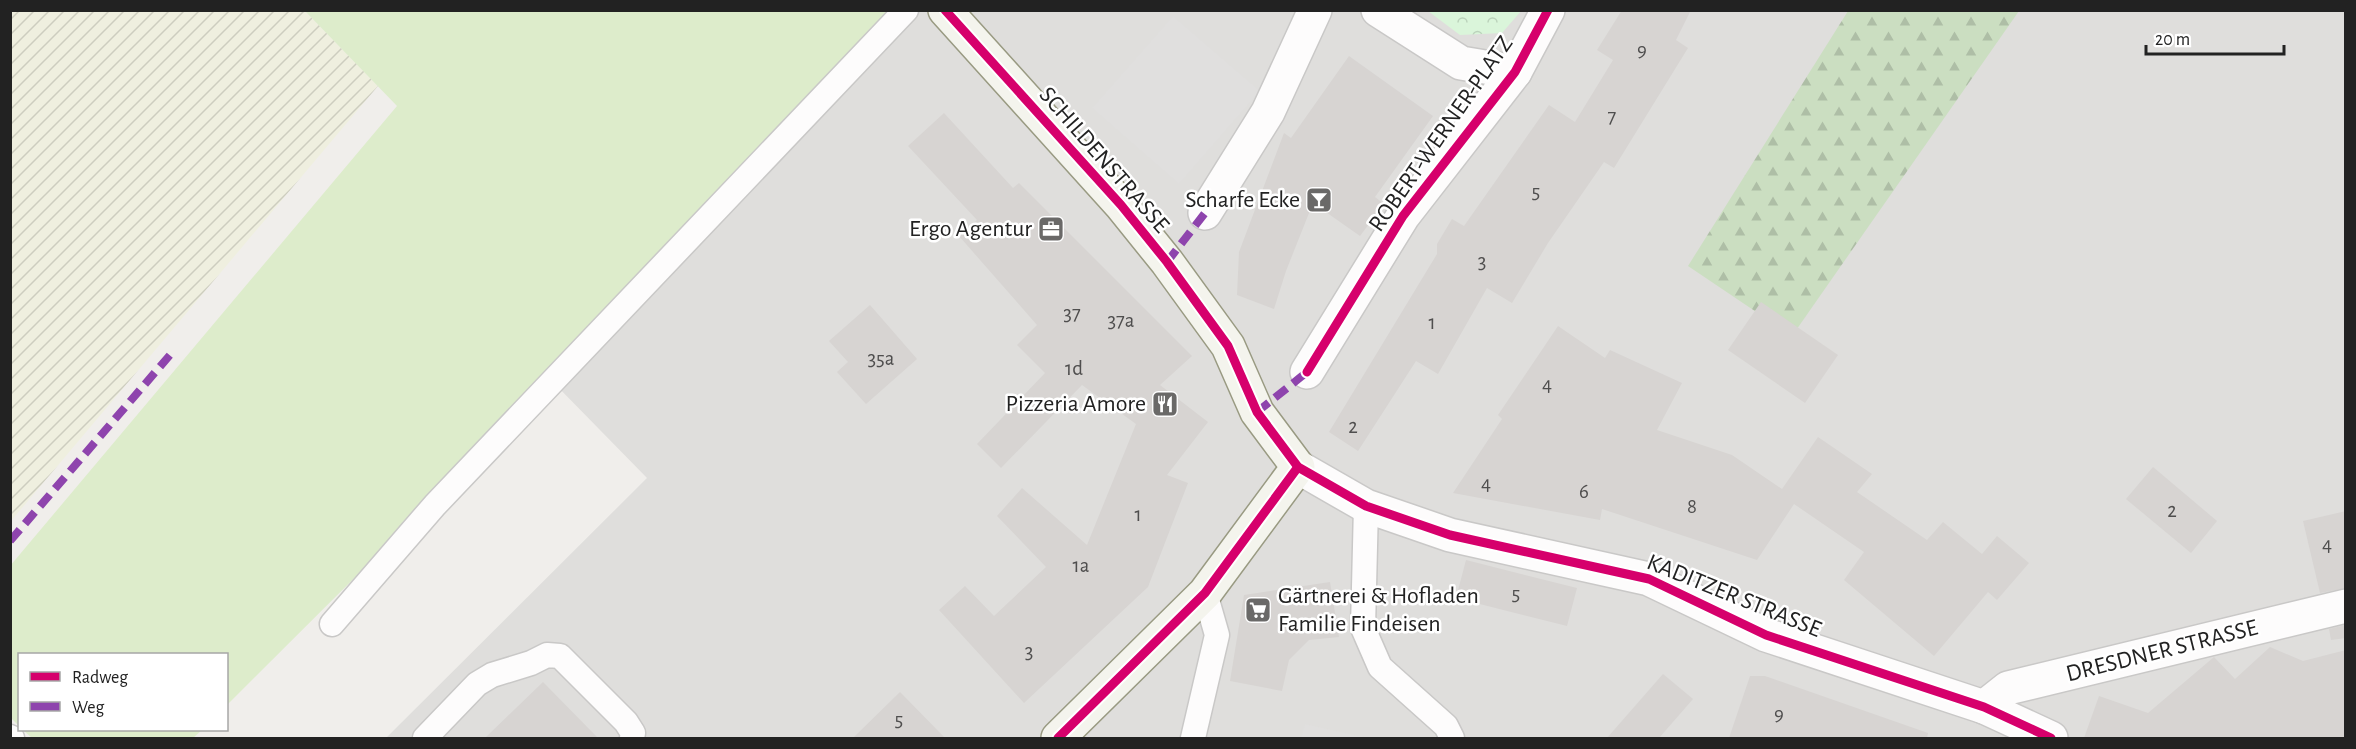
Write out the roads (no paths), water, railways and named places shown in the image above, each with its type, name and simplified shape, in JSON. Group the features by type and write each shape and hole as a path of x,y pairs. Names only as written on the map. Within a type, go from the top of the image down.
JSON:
{"street":[{"name":"SCHILDENSTRASSE","path":"945,10 1121,205 1167,262 1228,346 1257,412 1298,467"},
{"path":"1205,213 1268,112 1315,10"},
{"name":"ROBERT-WERNER-PLATZ","path":"1378,10 1461,63 1515,72"},
{"name":"ROBERT-WERNER-PLATZ","path":"1307,372 1403,216 1515,72 1548,10"},
{"name":"KADITZER STRASSE","path":"1298,467 1366,506 1450,535 1649,579 1766,635 1984,707 2040,736"},
{"path":"1058,738 1205,593 1298,467"},
{"name":"DRESDNER STRASSE","path":"1984,707 2008,688 2346,606"}],"lane":[{"path":"332,624 435,505 906,10"},
{"path":"1366,506 1363,628 1380,667 1446,726 1452,738"},
{"path":"1193,738 1217,635 1205,593"},
{"path":"425,738 477,684 492,675 531,663 547,655 560,656 626,722 633,733 632,738"}],"place":[{"name":"Scharfe Ecke","path":"1319,200"},
{"name":"Ergo Agentur","path":"1051,229"},
{"name":"Pizzeria Amore","path":"1165,404"},
{"name":"Gärtnerei & Hofladen Familie Findeisen","path":"1258,610"}]}
